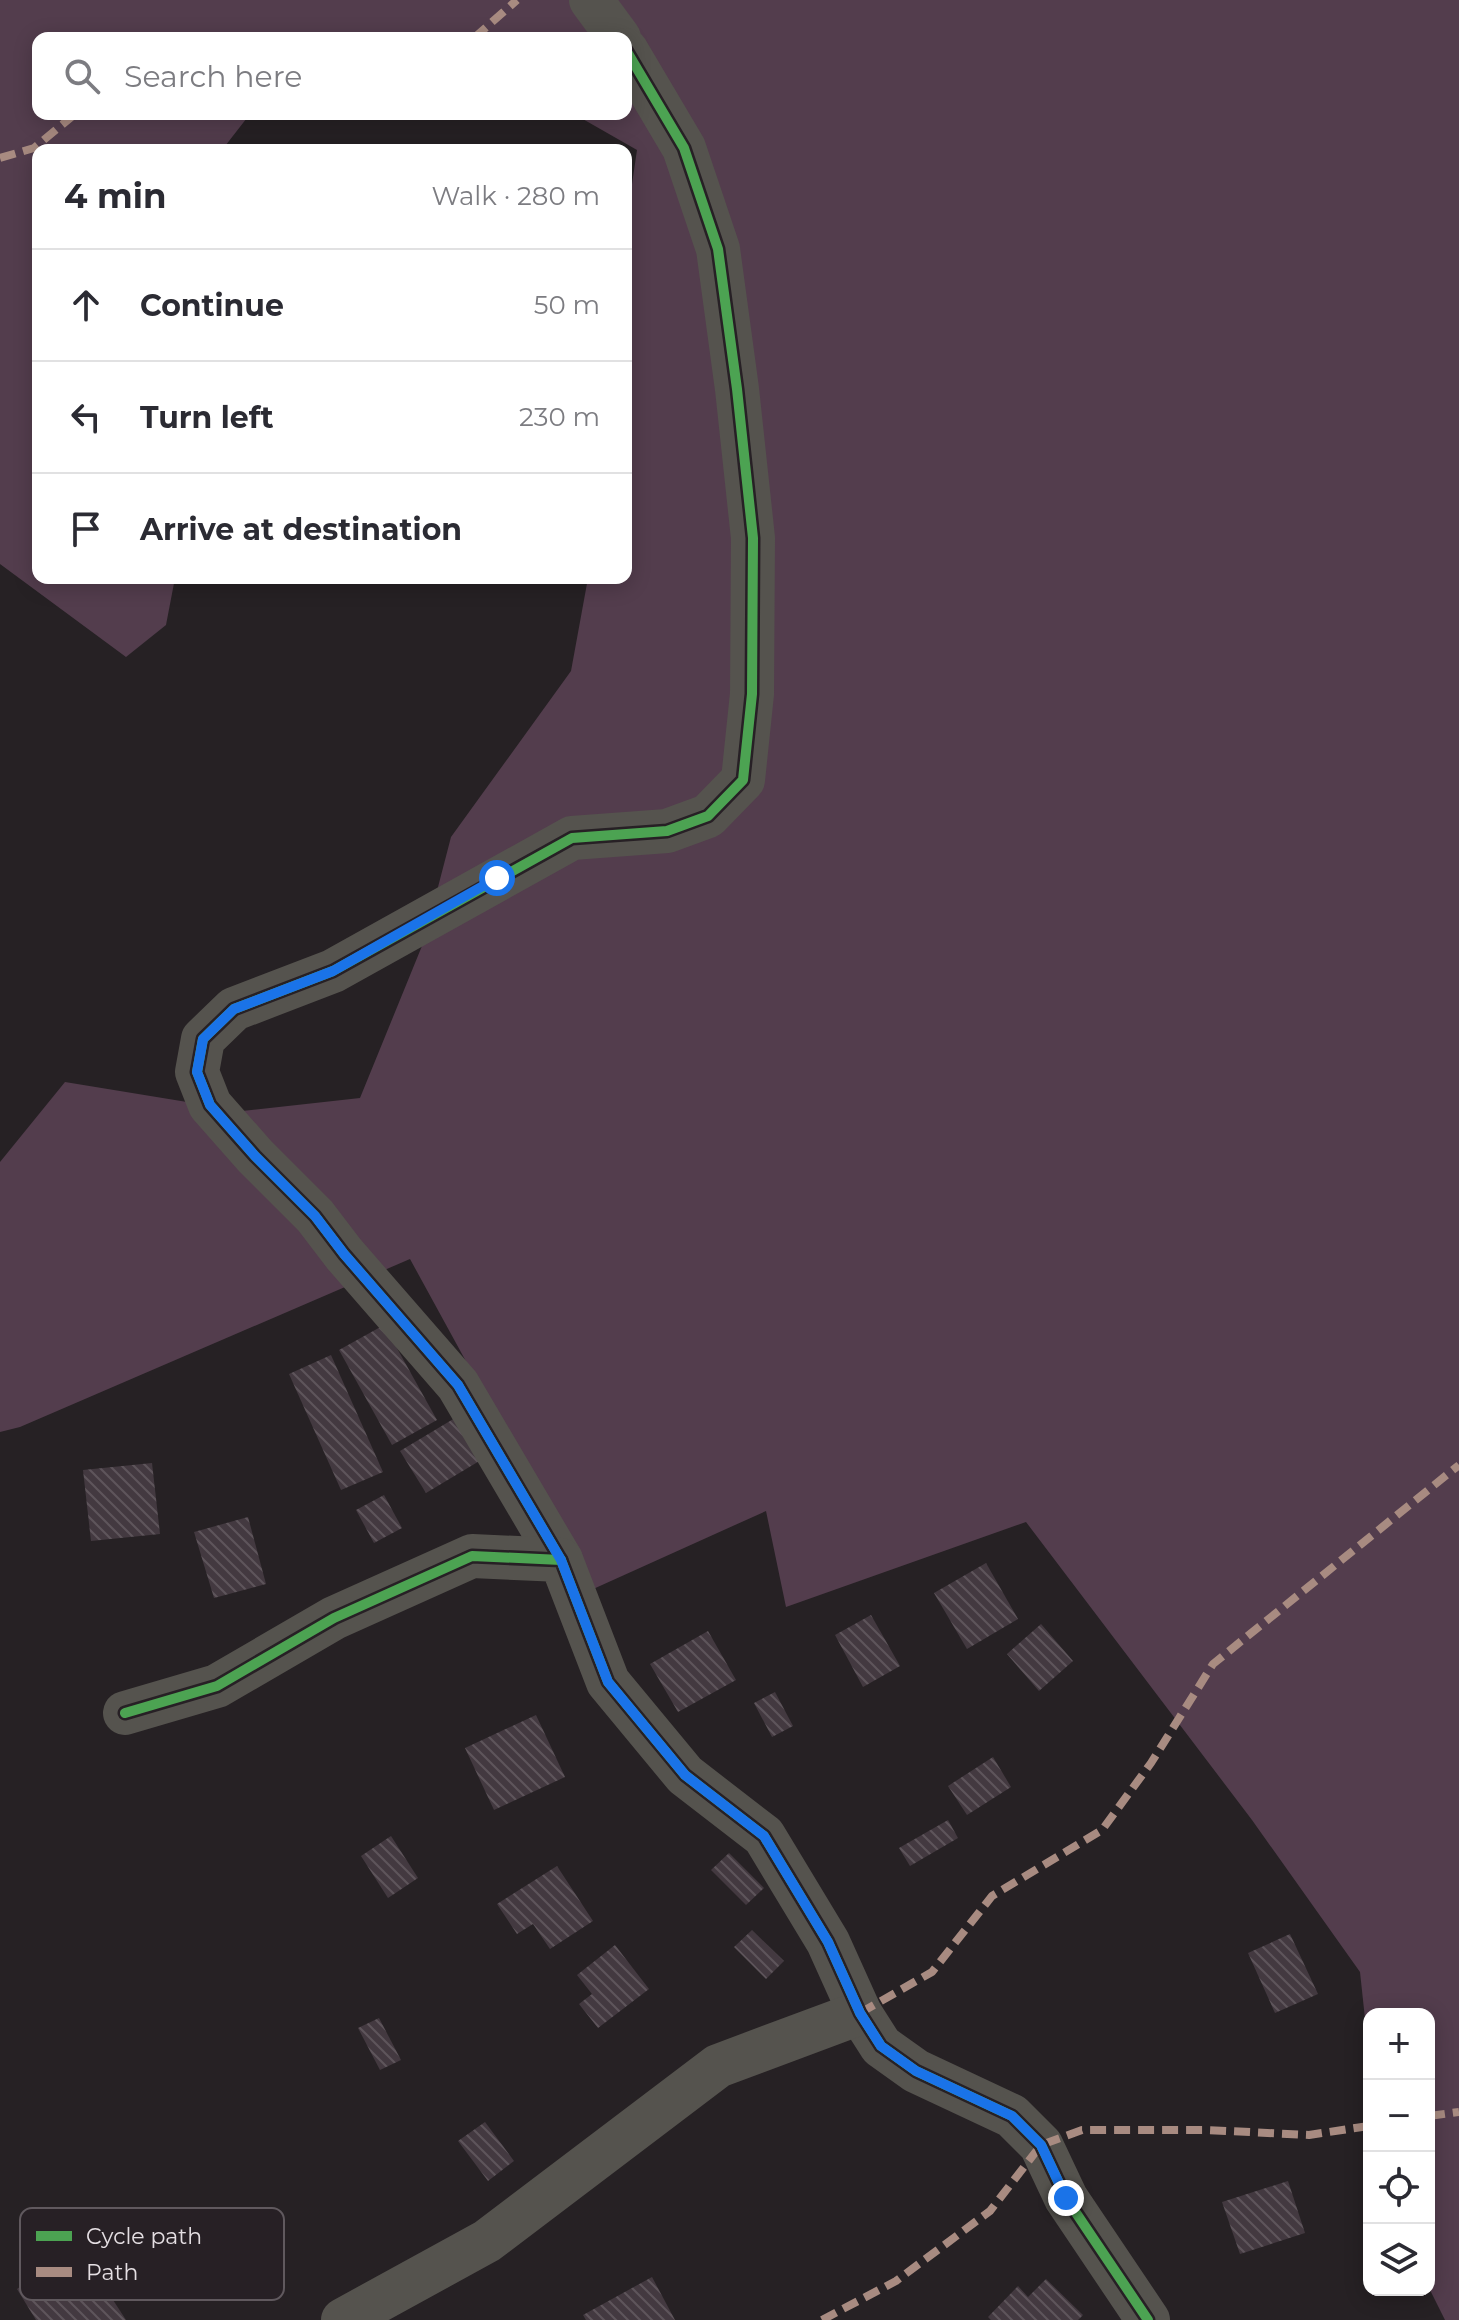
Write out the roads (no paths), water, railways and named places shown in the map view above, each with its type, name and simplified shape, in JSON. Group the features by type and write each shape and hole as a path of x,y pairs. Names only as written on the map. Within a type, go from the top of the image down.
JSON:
{"street":[{"path":"591,0 615,32"},
{"path":"632,60 684,148 718,249 753,538 752,694 743,780 708,816 667,831 572,838 333,971 234,1009 203,1039 197,1072 210,1105 315,1216 344,1254 458,1385 561,1560 608,1682 685,1775 764,1836 828,1942 860,2013 881,2046 916,2071 1012,2116 1041,2145 1066,2198 1148,2320"},
{"path":"125,1713 217,1686 334,1618 472,1556 561,1560"},
{"path":"343,2320 487,2241 718,2066 860,2013"}]}
